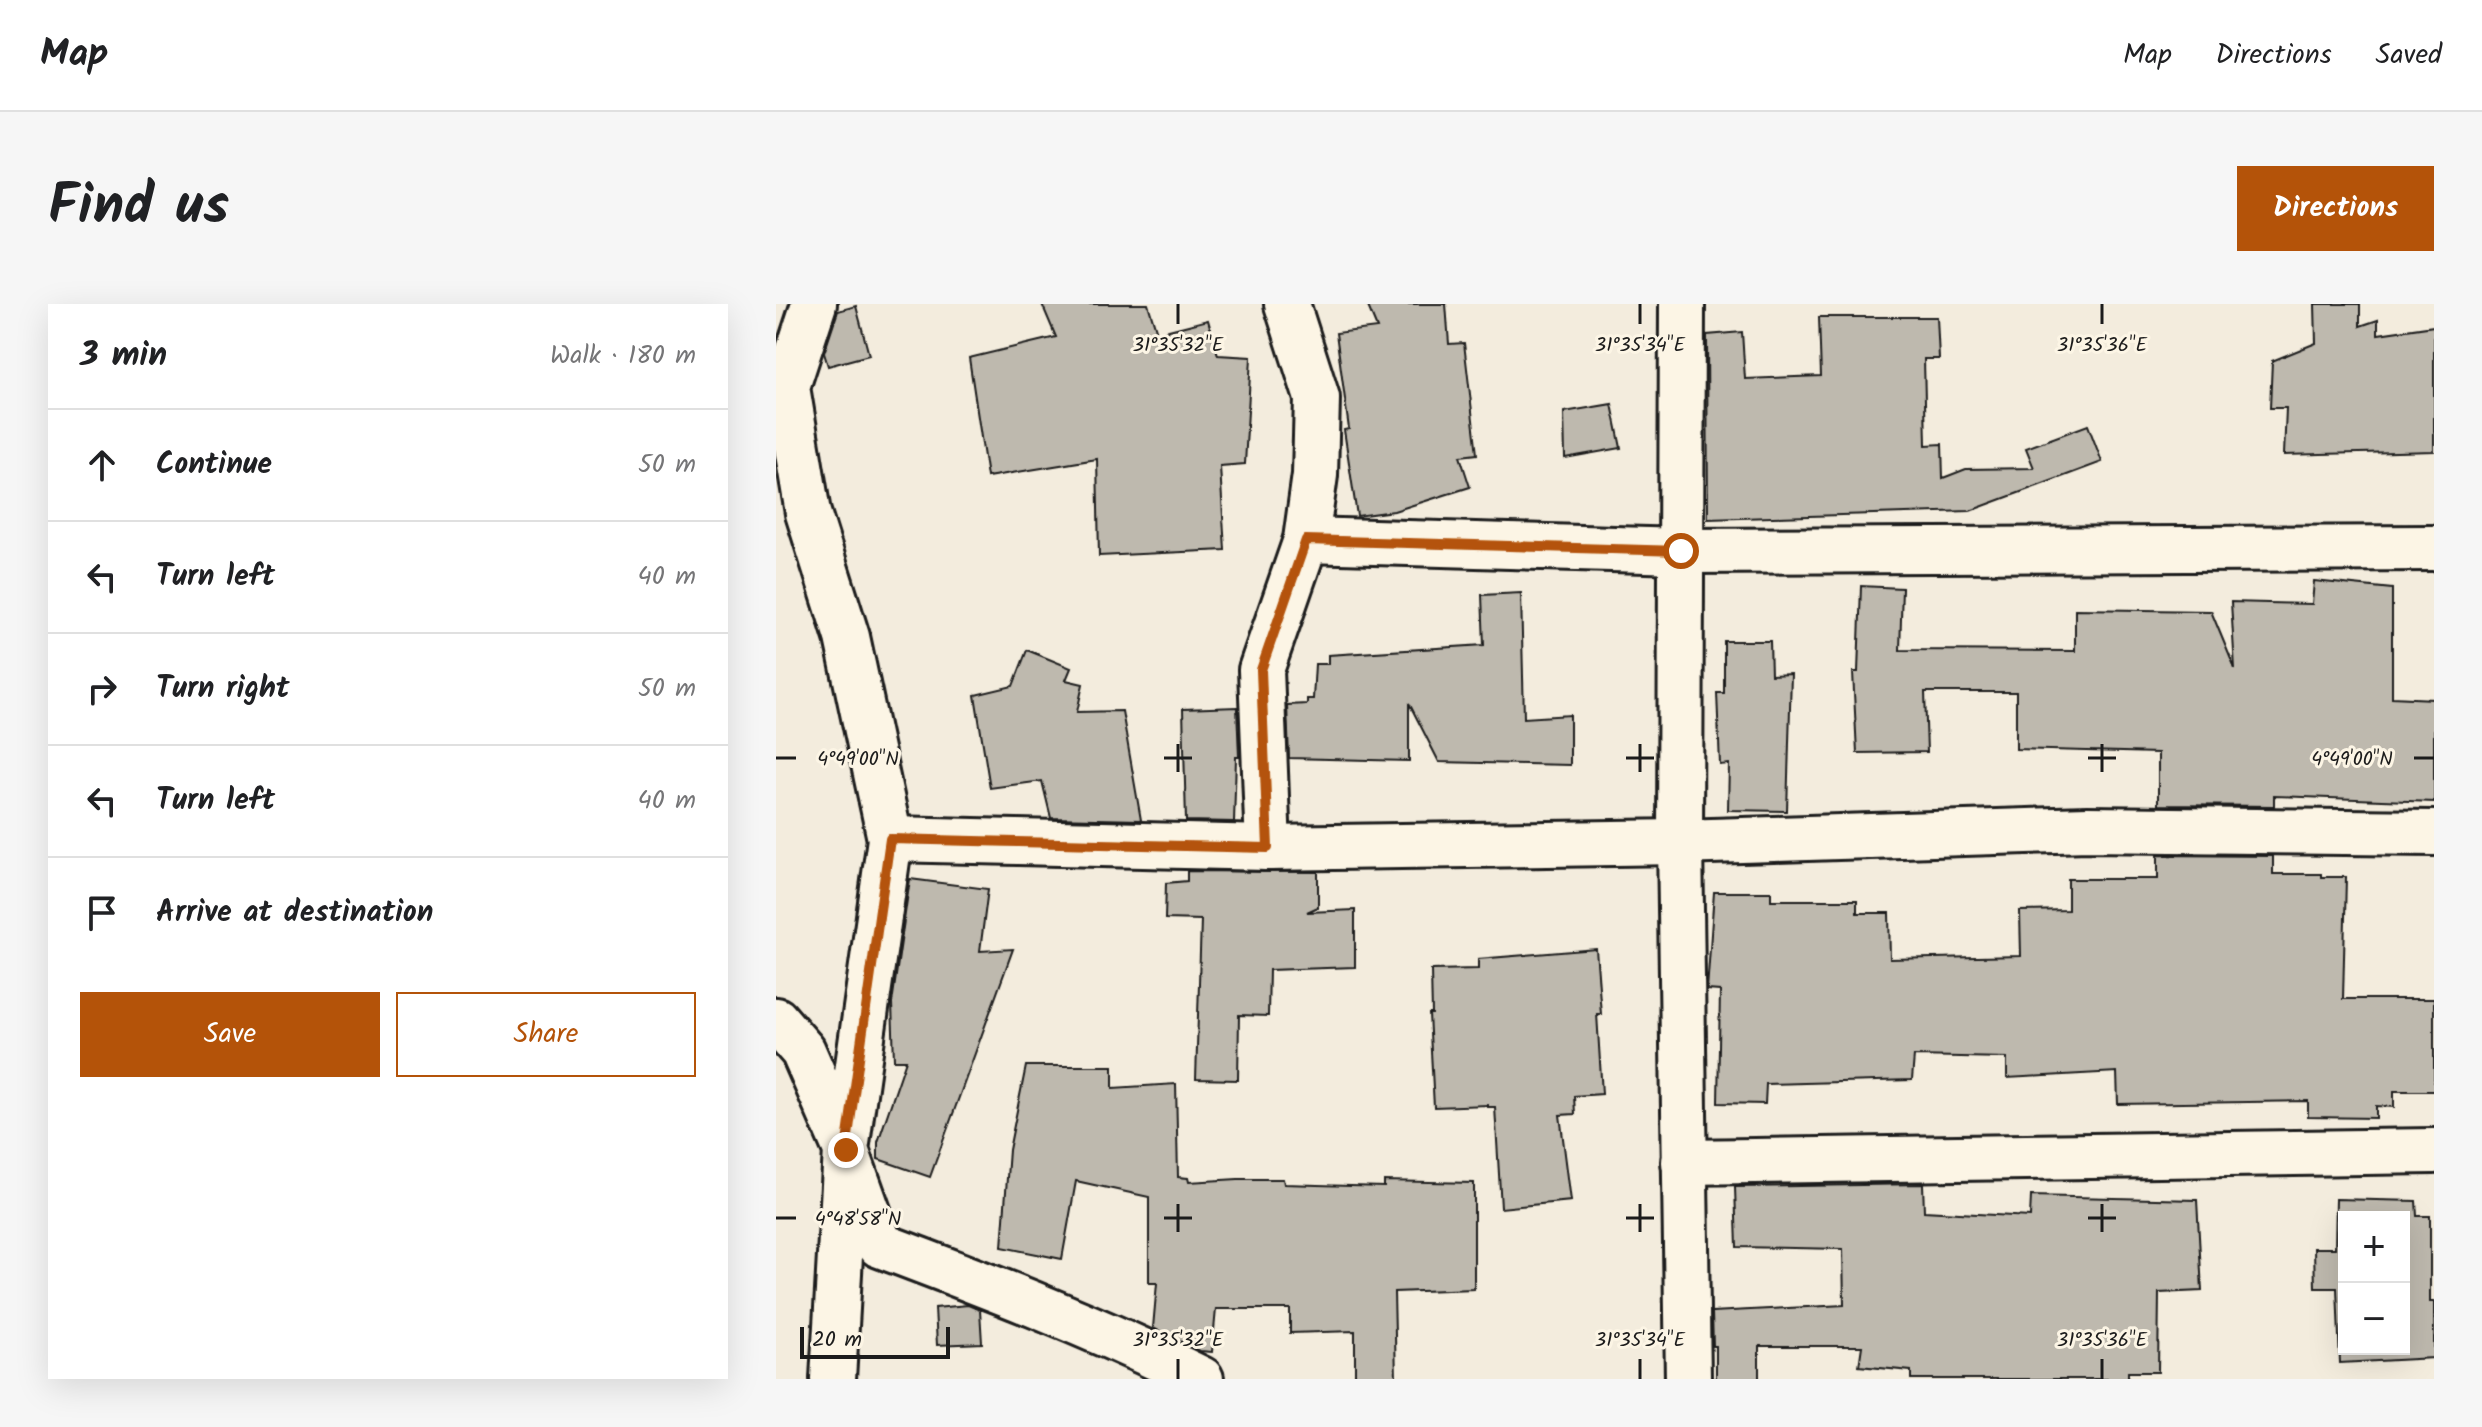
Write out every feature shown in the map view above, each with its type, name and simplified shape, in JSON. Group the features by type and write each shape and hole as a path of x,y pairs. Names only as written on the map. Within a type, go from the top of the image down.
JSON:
{"street":[{"path":"814,304 787,387 808,513 847,637 890,839 846,1150 833,1379"},
{"path":"1268,848 1261,670 1306,540 1315,475 1317,398 1287,304"},
{"path":"1682,304 1680,842 1688,1379"},
{"path":"1306,540 1681,551 2434,548"},
{"path":"890,839 1268,848 1680,842 2088,829 2434,833"},
{"path":"776,1020 803,1051 846,1150 880,1245 1034,1303 1201,1379"},
{"path":"1684,1162 2434,1151"}],"building":[{"path":"1042,304 1148,304 1157,333 1208,320 1218,355 1251,357 1245,464 1220,466 1225,550 1099,556 1097,459 987,477 969,358 1056,337"},
{"path":"1367,304 1446,304 1449,344 1464,343 1477,454 1460,456 1470,487 1394,511 1357,516 1344,430 1349,429 1336,333 1377,328"},
{"path":"2315,304 2360,304 2360,326 2378,320 2378,334 2434,326 2434,451 2284,455 2286,408 2270,408 2272,361 2316,343"},
{"path":"856,306 869,355 828,366 824,353 838,311"},
{"path":"1819,317 1937,317 1939,359 1924,359 1926,445 1942,444 1943,478 1966,469 2034,468 2026,448 2088,425 2102,462 1970,511 1708,519 1707,335 1742,332 1745,379 1821,376"},
{"path":"1612,404 1621,448 1565,458 1564,412"},
{"path":"2314,581 2392,589 2392,697 2434,699 2434,802 2274,796 2274,806 2158,805 2158,753 2016,749 2016,692 1925,692 1927,752 1857,753 1853,672 1858,672 1861,586 1902,588 1900,650 2075,651 2075,609 2211,611 2235,669 2231,602 2312,604"},
{"path":"1521,593 1524,718 1570,715 1570,765 1439,762 1409,703 1409,761 1289,758 1287,705 1307,704 1307,699 1313,699 1315,664 1328,664 1328,655 1484,645 1482,595"},
{"path":"1724,641 1770,641 1771,675 1791,674 1787,811 1728,810 1729,764 1720,765 1717,693 1724,693"},
{"path":"1027,650 1071,668 1066,680 1083,684 1077,712 1122,711 1141,820 1051,818 1042,781 990,788 975,695 1013,686"},
{"path":"1237,707 1239,757 1236,757 1234,822 1186,821 1183,709"},
{"path":"2158,855 2273,856 2273,874 2346,877 2343,999 2434,999 2434,1091 2394,1091 2394,1107 2376,1106 2376,1118 2308,1117 2308,1101 2118,1104 2117,1072 2007,1078 2007,1058 1914,1056 1912,1080 1766,1084 1765,1104 1718,1103 1720,991 1707,990 1714,892 1771,892 1771,900 1857,900 1857,913 1889,913 1890,959 2021,956 2020,911 2068,910 2068,879 2158,879"},
{"path":"1187,871 1318,872 1318,907 1307,912 1355,910 1355,967 1269,970 1268,1016 1239,1015 1238,1080 1196,1079 1201,920 1165,919 1166,883 1187,881"},
{"path":"910,879 988,889 980,951 1013,949 930,1177 878,1159 878,1142 906,1060 894,1060 892,1003"},
{"path":"1596,949 1602,1094 1574,1096 1575,1114 1560,1115 1571,1201 1501,1208 1495,1107 1434,1107 1429,1014 1432,1014 1431,970 1478,969 1478,959"},
{"path":"1026,1066 1113,1066 1113,1088 1176,1084 1178,1177 1188,1178 1189,1182 1283,1179 1284,1184 1384,1187 1384,1181 1474,1183 1474,1289 1394,1292 1396,1379 1355,1379 1355,1331 1290,1333 1290,1309 1216,1309 1212,1352 1200,1351 1153,1328 1157,1283 1149,1283 1149,1197 1076,1181 1062,1259 1002,1247 1009,1150"},
{"path":"1923,1184 1924,1211 2030,1217 2031,1196 2197,1200 2202,1291 2159,1293 2158,1372 2128,1372 2128,1379 1911,1379 1911,1371 1859,1366 1862,1346 1759,1346 1759,1379 1716,1379 1712,1312 1844,1305 1843,1249 1737,1247 1735,1187"},
{"path":"2336,1199 2416,1201 2417,1216 2430,1216 2430,1302 2434,1302 2434,1358 2340,1363 2340,1355 2410,1355 2410,1211 2338,1211 2338,1313 2337,1288 2315,1288 2314,1248 2335,1248"},
{"path":"968,1305 980,1310 982,1343 937,1345 935,1308"}],"route":[{"path":"846,1150 890,839 1268,848 1261,670 1306,540 1681,551"}]}
